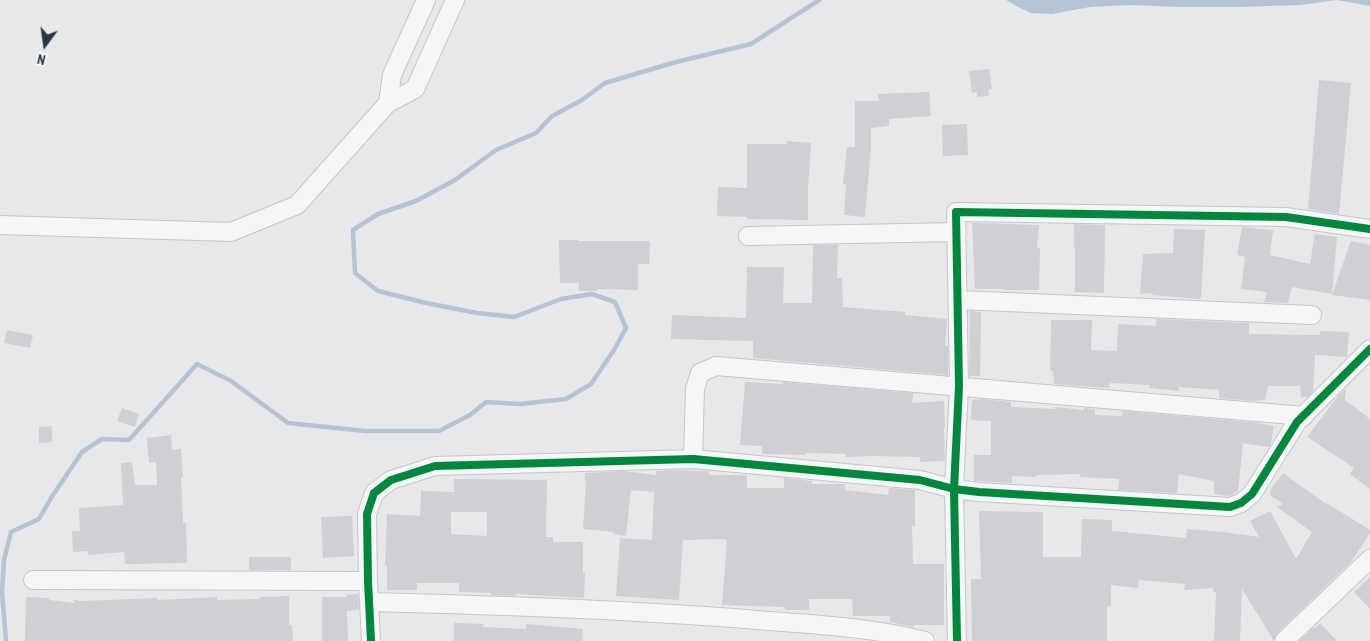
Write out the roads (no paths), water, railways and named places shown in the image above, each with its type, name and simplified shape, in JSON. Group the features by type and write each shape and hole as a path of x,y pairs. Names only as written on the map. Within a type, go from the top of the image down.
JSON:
{"street":[{"path":"388,103 392,75 426,0"},
{"path":"0,225 231,232 297,205 388,103 415,89 455,0"},
{"path":"957,641 954,489 959,386 956,212 1286,217 1370,229"},
{"path":"748,236 957,232"},
{"path":"958,300 1312,314"},
{"path":"371,641 368,581 368,514 374,493 391,480 435,466 693,459 920,480 954,489 1230,507 1241,503 1252,494 1297,422 1370,349"},
{"path":"693,459 695,389 700,373 716,366 1304,416"},
{"path":"1284,641 1370,558"},
{"path":"33,580 368,581"},
{"path":"370,602 532,606 700,616 846,627 925,641"}],"water":[{"path":"1006,0 1337,0 1300,5 1236,7 1130,5 1090,7 1052,14 1031,13"},
{"path":"1337,0 1370,0 1370,6"}],"waterway":[{"path":"6,641 2,592 4,560 11,532 39,519 82,452 102,439 129,440 197,364 231,381 288,423 365,431 439,431 470,415 486,402 520,404 566,399 591,384 626,328 615,302 592,294 561,299 514,317 477,313 378,291 355,273 353,230 378,214 416,201 455,180 496,150 536,133 552,116 582,100 605,83 676,62 751,44 819,0"}]}
